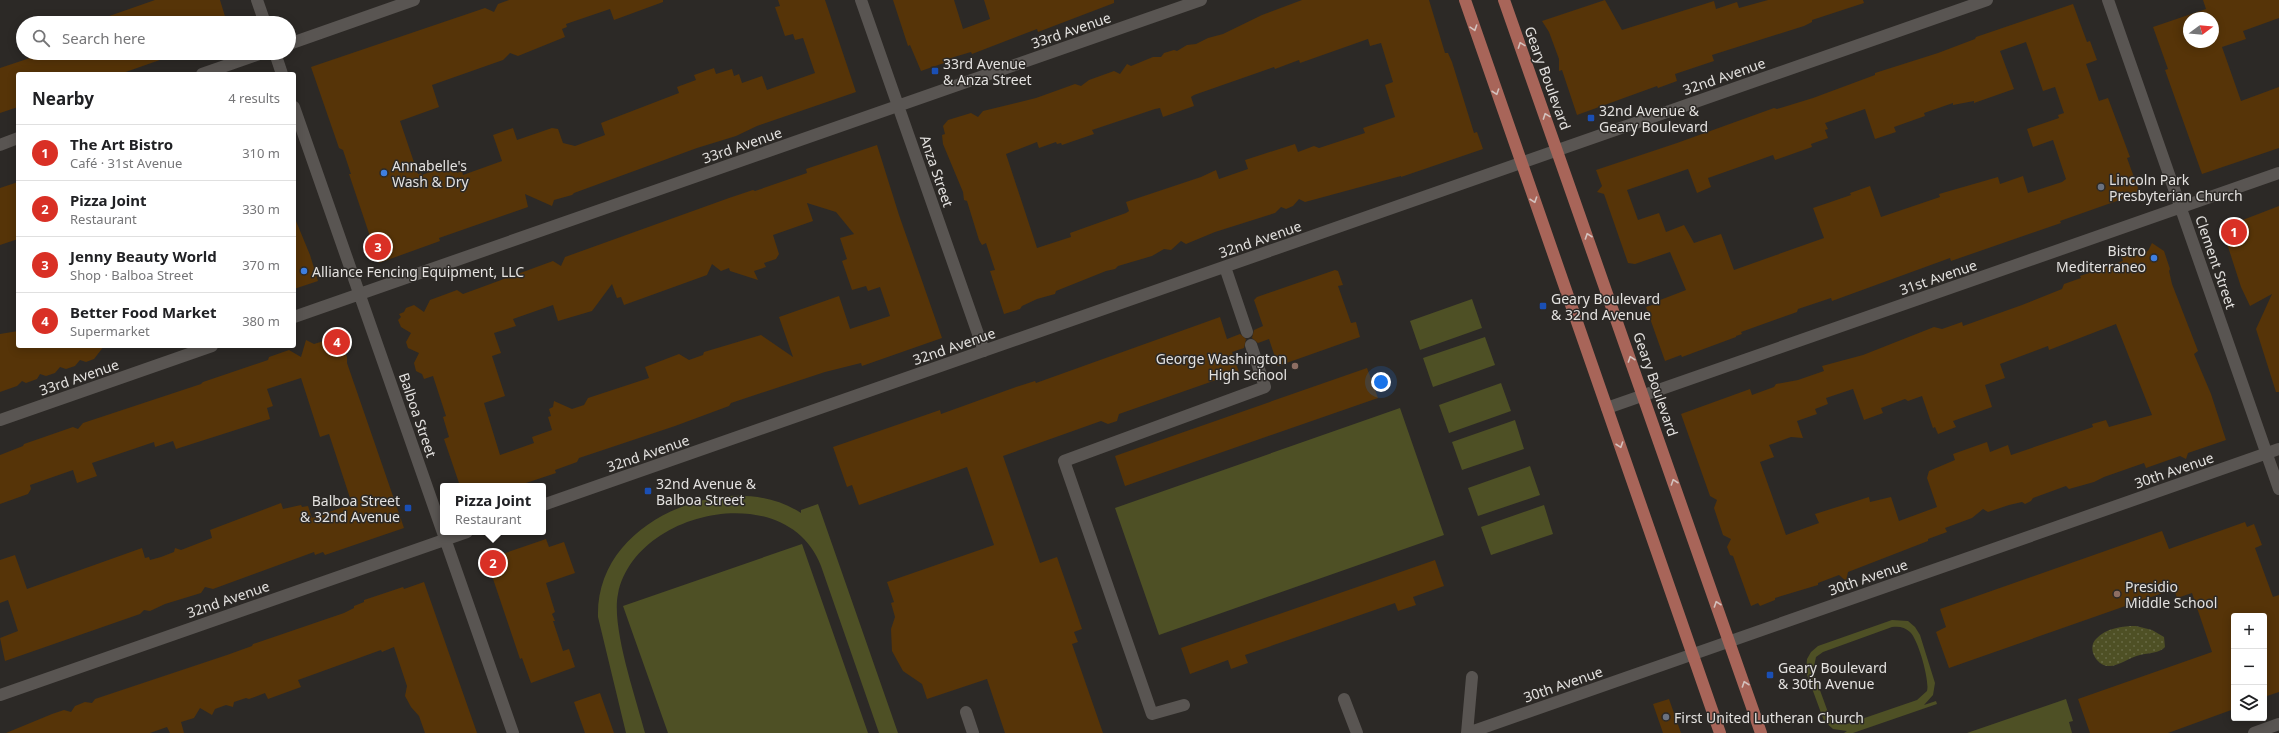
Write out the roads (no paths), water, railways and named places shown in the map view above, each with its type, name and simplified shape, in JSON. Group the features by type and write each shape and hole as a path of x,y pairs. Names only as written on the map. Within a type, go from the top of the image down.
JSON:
{"main road":[{"path":"1465,0 1720,733"},
{"name":"Geary Boulevard","path":"1504,0 1644,395 1761,733"}],"street":[{"path":"257,0 263,16"},
{"path":"296,42 414,0"},
{"name":"Anza Street","path":"861,0 984,351"},
{"name":"33rd Avenue","path":"296,317 1201,0"},
{"name":"32nd Avenue","path":"546,504 1987,0"},
{"name":"Clement Street","path":"2108,0 2279,489"},
{"path":"208,72 242,60"},
{"path":"277,60 281,72"},
{"name":"Balboa Street","path":"296,113 440,523"},
{"path":"0,145 16,139"},
{"name":"31st Avenue","path":"1607,408 2279,173"},
{"path":"1225,267 1247,332"},
{"path":"1184,705 1152,714 1064,461 1265,387 1251,345"},
{"name":"33rd Avenue","path":"0,420 206,348"},
{"name":"30th Avenue","path":"1467,733 2279,449"},
{"name":"Balboa Street","path":"444,535 513,733"},
{"name":"32nd Avenue","path":"0,695 459,535"},
{"path":"1467,733 1472,677"},
{"path":"1344,699 1358,733"},
{"path":"966,712 973,733"},
{"path":"2254,733 2279,724"}],"place":[{"name":"33rd Avenue & Anza Street","path":"935,71"},
{"name":"32nd Avenue & Geary Boulevard","path":"1591,118"},
{"name":"Annabelle's Wash & Dry","path":"384,173"},
{"name":"Lincoln Park Presbyterian Church","path":"2101,187"},
{"name":"The Art Bistro","path":"2234,232"},
{"name":"Jenny Beauty World","path":"378,247"},
{"name":"Bistro Mediterraneo","path":"2154,258"},
{"name":"Alliance Fencing Equipment, LLC","path":"304,271"},
{"name":"Geary Boulevard & 32nd Avenue","path":"1543,306"},
{"name":"Better Food Market","path":"337,342"},
{"name":"George Washington High School","path":"1295,366"},
{"name":"32nd Avenue & Balboa Street","path":"648,491"},
{"name":"Balboa Street & 32nd Avenue","path":"408,508"},
{"name":"Pizza Joint","path":"493,563"},
{"name":"Presidio Middle School","path":"2117,594"},
{"name":"Geary Boulevard & 30th Avenue","path":"1770,675"},
{"name":"First United Lutheran Church","path":"1666,717"}]}
